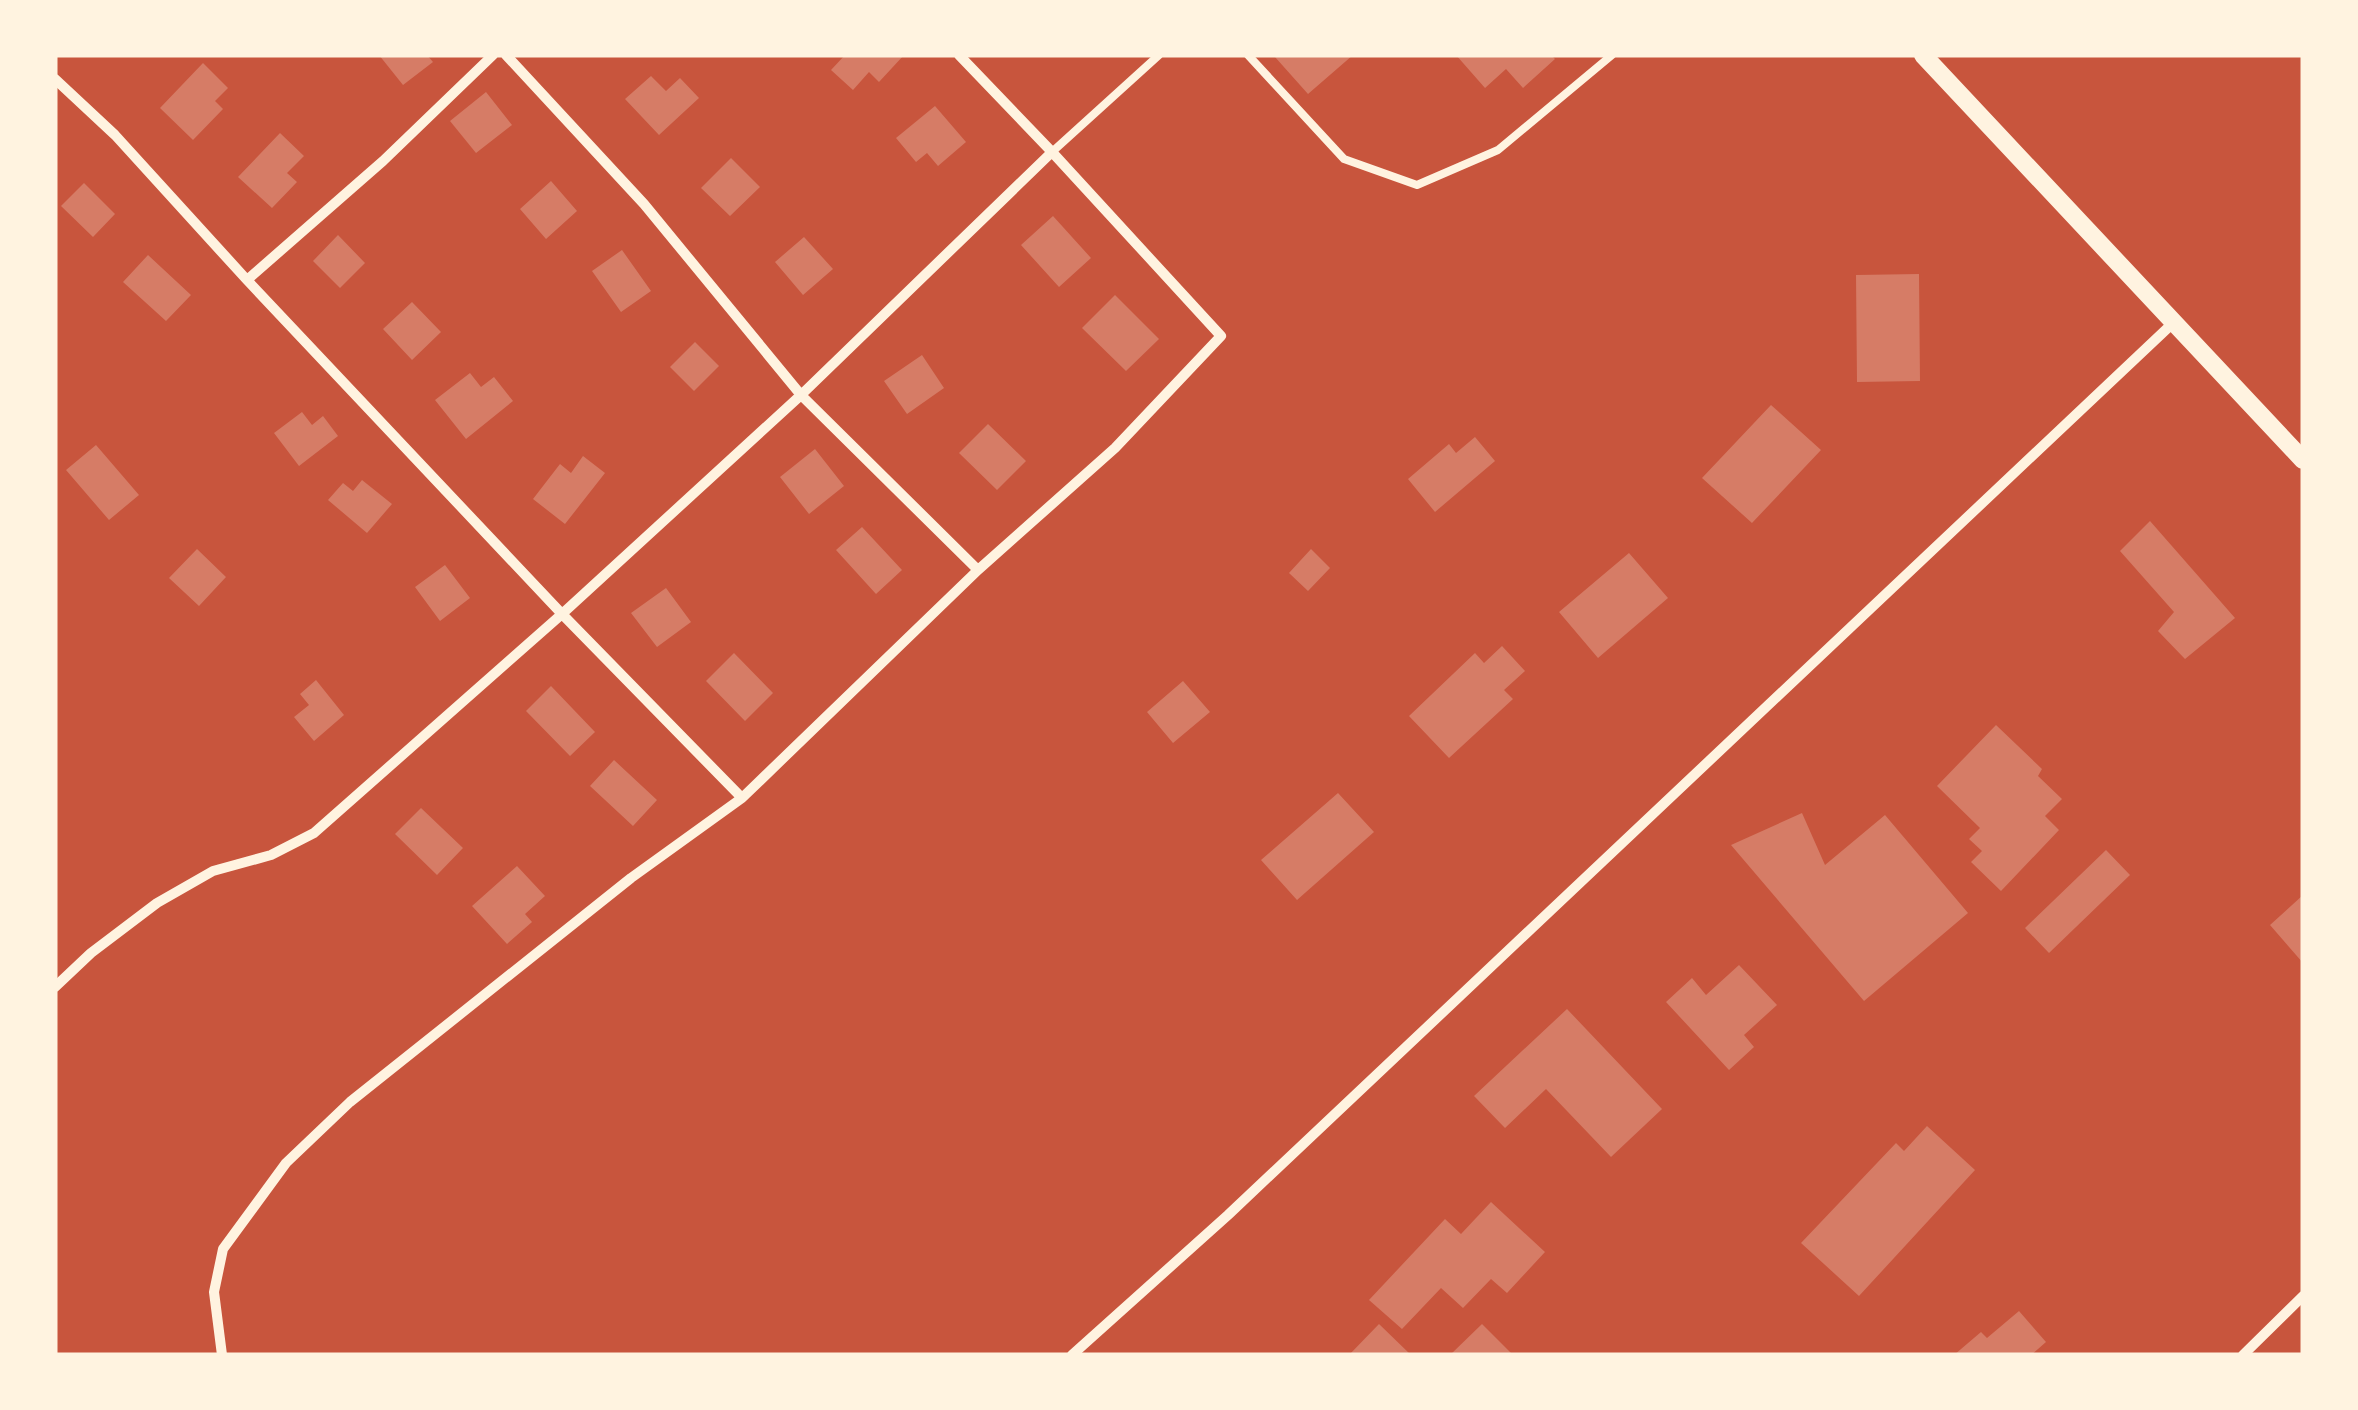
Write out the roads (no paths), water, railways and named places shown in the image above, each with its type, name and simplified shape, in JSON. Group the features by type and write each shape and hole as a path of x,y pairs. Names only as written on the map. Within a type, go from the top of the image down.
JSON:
{"street":[{"path":"247,280 384,161 493,55"},
{"path":"506,55 644,204 801,395 978,570"},
{"path":"222,1355 214,1292 223,1249 286,1162 350,1102 632,878 742,798 978,570 1116,448 1221,336 958,55"},
{"path":"1923,55 2303,460"},
{"path":"55,78 115,135 562,614 742,798"},
{"path":"55,987 91,953 157,903 213,872 271,855 314,833 562,614 801,395 1052,152"},
{"path":"1072,1355 1228,1215 2173,322"},
{"path":"2243,1355 2303,1296"}],"lane":[{"path":"1052,152 1159,55"},
{"path":"1248,55 1344,159 1417,185 1498,150 1612,55"}]}
